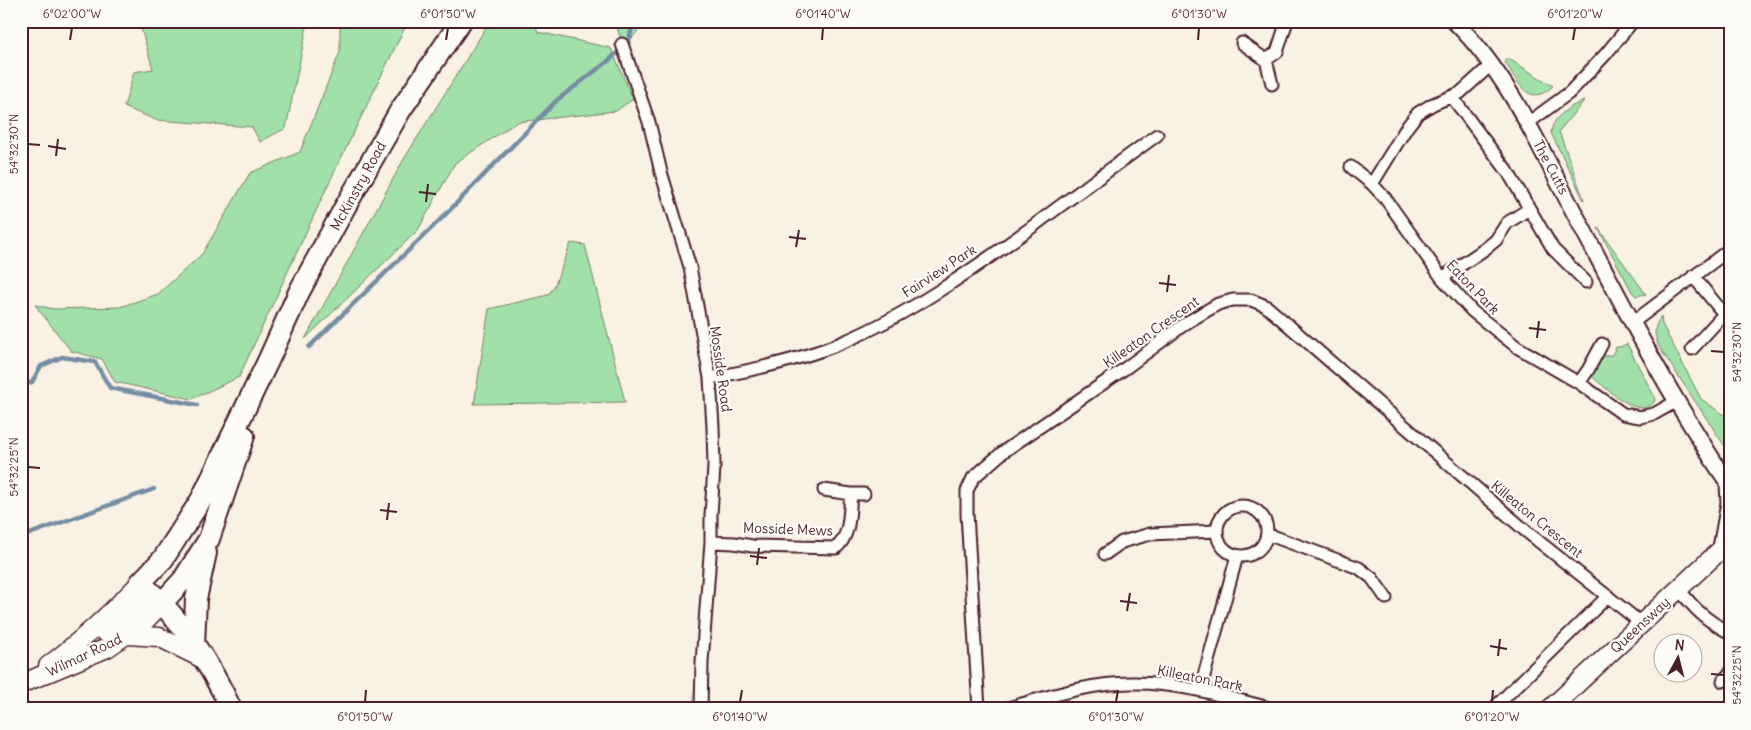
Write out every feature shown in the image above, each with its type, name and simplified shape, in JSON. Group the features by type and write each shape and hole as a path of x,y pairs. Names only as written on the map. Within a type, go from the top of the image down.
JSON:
{"highway":[{"name":"McKinstry Road","path":"152,593 163,559 201,500 299,292 400,111 461,21"},
{"name":"McKinstry Road","path":"152,593 183,580 209,539 269,359"},
{"path":"198,652 196,599 209,539"},
{"path":"152,593 198,652 231,709"}],"main road":[{"name":"Queensway","path":"1550,709 1725,544"},
{"name":"Wilmar Road","path":"23,683 81,660 107,648 128,635 143,623 152,593"},
{"name":"Wilmar Road","path":"23,683 71,649 114,610 152,593"},
{"path":"128,635 159,638 198,652"}],"street":[{"path":"1266,60 1277,52 1287,21"},
{"name":"The Cutts","path":"1454,21 1492,64 1528,123 1632,323 1676,401 1728,481"},
{"path":"1528,123 1569,92 1605,55 1633,21"},
{"path":"1242,44 1266,60 1272,84"},
{"name":"Mosside Road","path":"624,48 649,122 661,172 690,267 710,378 714,427 714,467 710,515 712,542 702,662 701,709"},
{"path":"1372,184 1406,127 1418,112 1452,97 1469,86 1492,64"},
{"path":"1452,97 1508,172 1554,249 1586,282"},
{"name":"Fairview Park","path":"710,378 799,358 881,324 947,286 1157,135"},
{"name":"Eaton Park","path":"1351,167 1372,184 1385,198 1442,278 1472,311 1517,347 1594,393 1613,408 1631,416 1640,417 1654,414 1676,401"},
{"path":"1442,278 1485,249 1496,240 1507,223 1529,208"},
{"path":"1632,323 1730,249"},
{"path":"1692,349 1727,315 1693,276"},
{"name":"Killeaton Crescent","path":"979,709 967,514 967,491 973,478 1003,452 1127,367 1186,323 1218,304 1233,300 1251,300 1266,306 1527,532 1641,623"},
{"path":"1578,383 1588,370 1602,344"},
{"path":"1725,544 1729,503 1728,481"},
{"path":"824,490 864,494"},
{"name":"Mosside Mews","path":"712,542 752,546 836,548 844,542 847,533 851,494"},
{"path":"1235,506 1252,508 1264,518 1267,526 1265,542 1260,549 1253,554 1245,556 1230,554 1220,545 1216,531 1221,516 1235,506"},
{"path":"1106,554 1122,542 1150,534 1216,531"},
{"path":"1267,534 1359,568 1372,578 1386,598"},
{"path":"1200,690 1237,556"},
{"path":"1678,588 1700,614 1730,633"},
{"path":"1493,709 1608,596"},
{"name":"Killeaton Park","path":"1004,709 1080,689 1129,683 1163,684 1200,690 1273,709"}],"green space":[{"path":"139,21 308,21 286,128 260,142 252,127 156,120 124,107 134,72 153,69"},
{"path":"340,21 408,21 328,185 239,377 192,399 115,382 102,359 71,351 35,305 54,309 120,307 158,294 202,254 250,173 300,152 340,52"},
{"path":"490,21 534,21 538,32 611,48 633,99 616,111 517,122 455,163 418,230 305,339 404,159"},
{"path":"615,21 646,21 632,38 621,40"},
{"path":"1506,59 1553,86 1537,95 1530,94 1519,84 1505,62"},
{"path":"1584,101 1559,131 1584,200 1551,133 1558,117 1568,109"},
{"path":"1598,228 1646,294 1636,296 1632,292"},
{"path":"571,243 585,245 625,402 474,404 489,309 548,295 554,287"},
{"path":"1661,316 1662,324 1701,399 1730,419 1730,454 1659,347 1655,331"},
{"path":"1627,344 1654,396 1655,400 1649,406 1641,408 1632,406 1613,394 1591,376 1604,356 1612,355 1616,347"}],"waterway":[{"path":"309,347 445,215 557,100 607,62 629,42 632,26 635,21"},
{"path":"21,386 32,382 41,366 62,357 95,362 110,388 197,405"},
{"path":"21,537 154,489"}]}
